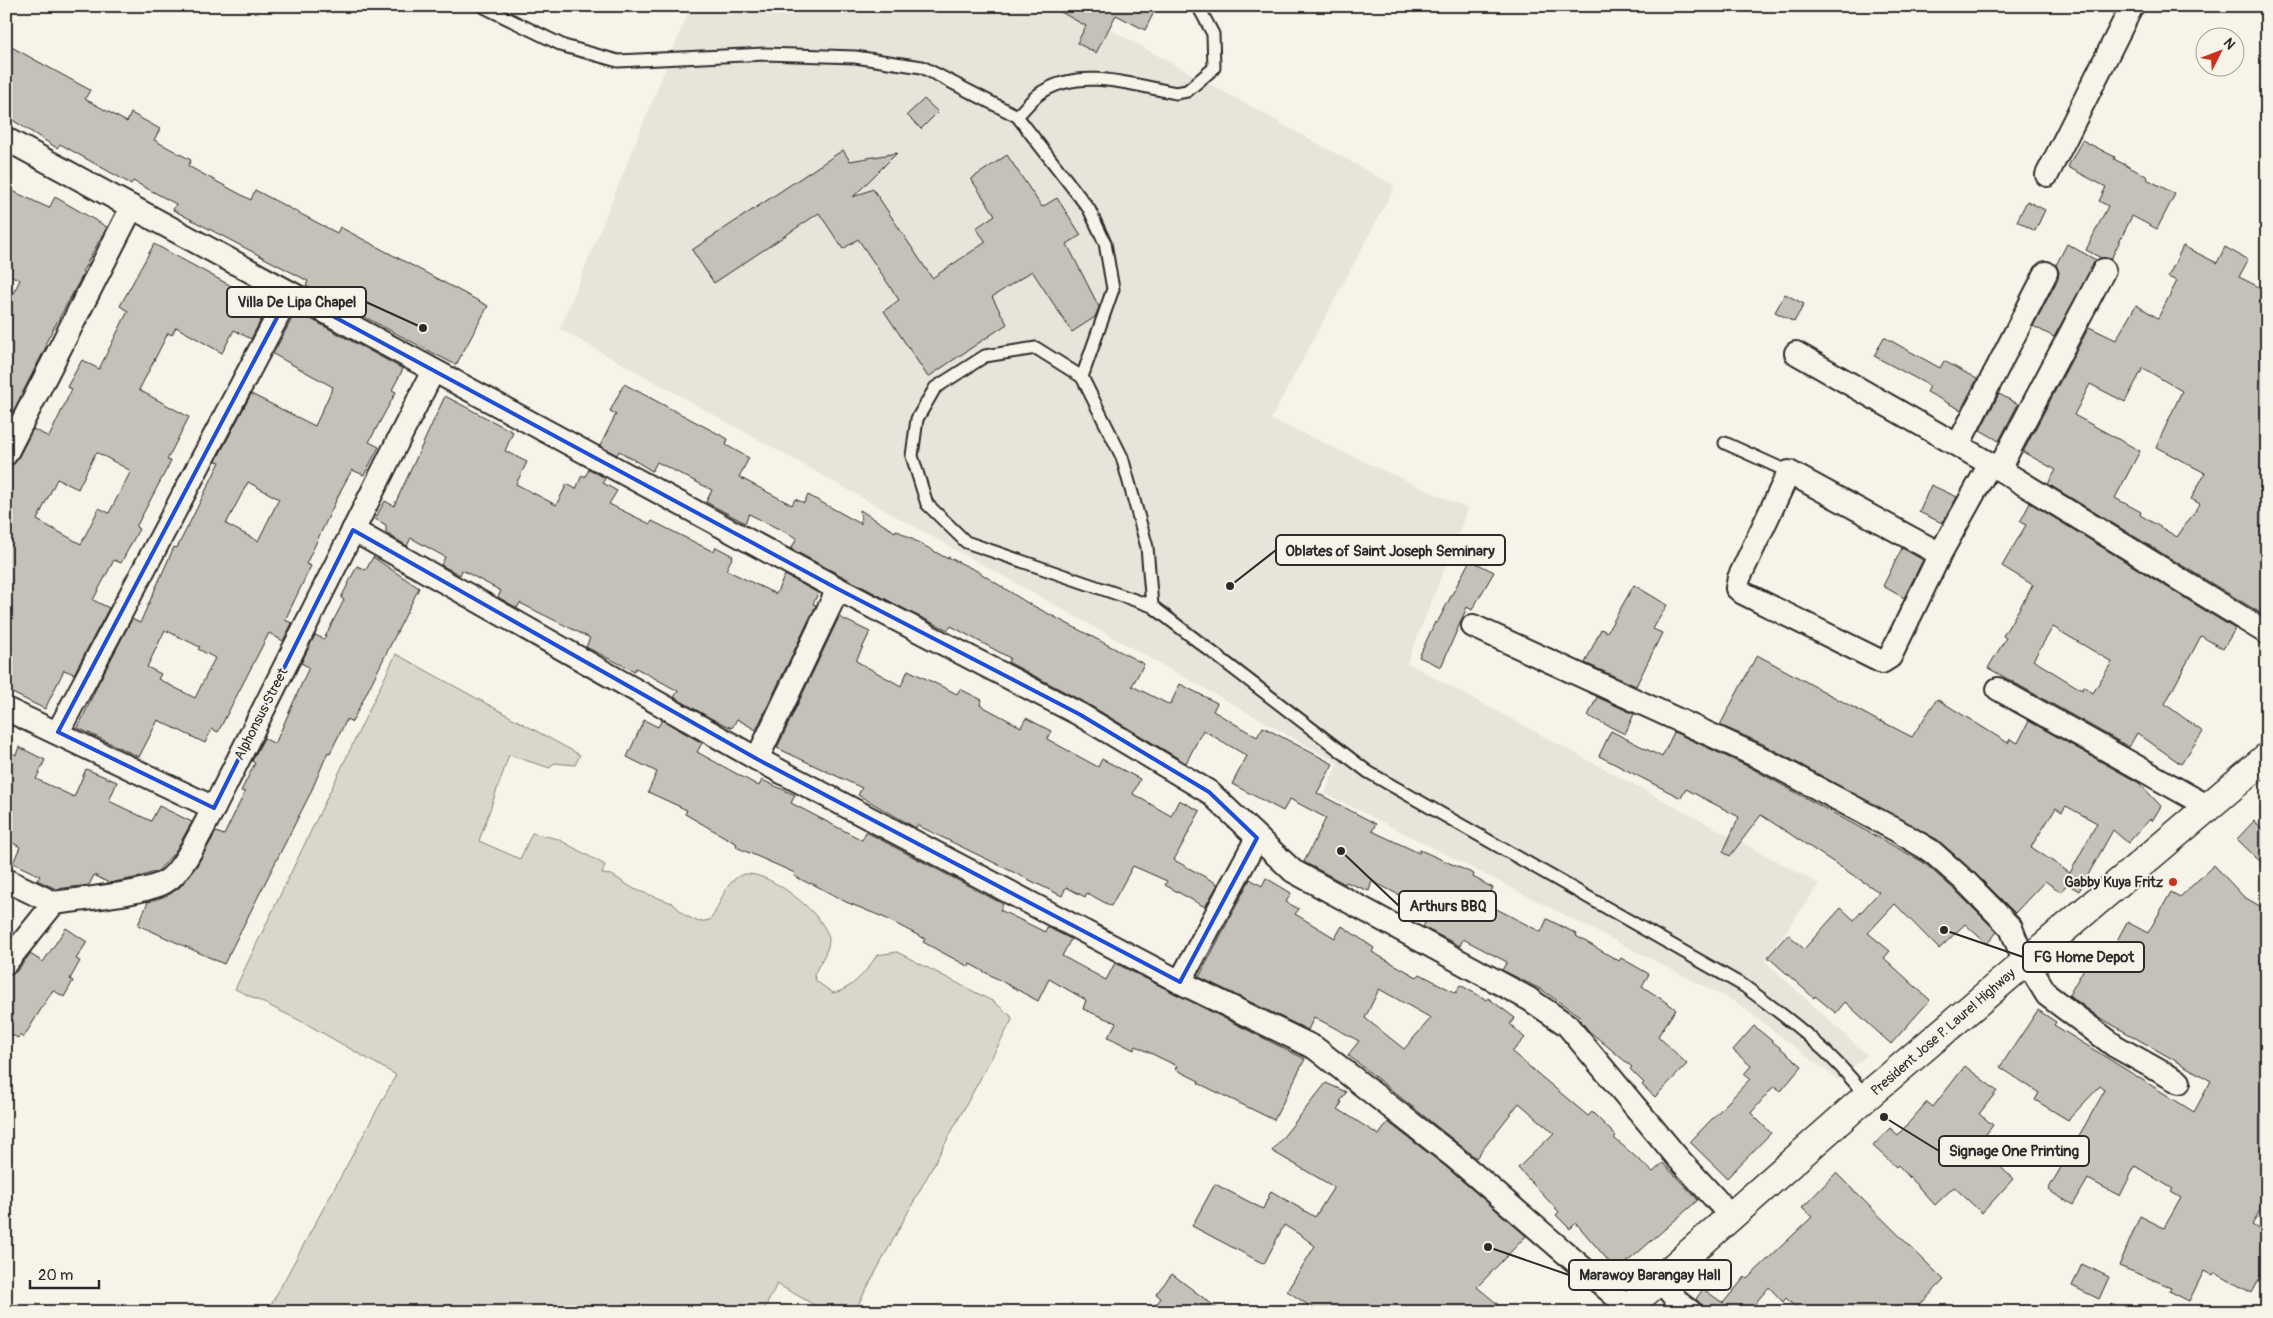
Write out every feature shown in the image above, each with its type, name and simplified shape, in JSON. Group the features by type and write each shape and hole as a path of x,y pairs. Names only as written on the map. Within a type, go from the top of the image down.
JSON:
{"main road":[{"name":"President Jose P. Laurel Highway","path":"1626,1309 1866,1097 2267,757"}],"street":[{"path":"2047,175 2132,6"},
{"path":"6,139 838,589 1079,714 1209,792 1293,871 1529,999 1567,1025 1677,1157 1732,1216"},
{"path":"6,454 132,207"},
{"path":"1940,554 1789,472 1739,578 1737,588 1743,593 1882,662 1890,657 1940,554 1995,467 2104,270"},
{"path":"1958,445 2046,273"},
{"path":"58,732 290,293"},
{"path":"1796,353 1958,445 2267,633"},
{"name":"Alphonsus Street","path":"54,903 136,890 164,882 181,865 214,808 434,371"},
{"path":"353,530 757,759 1180,982 1314,1048 1453,1156 1626,1309"},
{"path":"757,759 838,589"},
{"path":"1473,626 1757,756 1896,830 1931,851 2011,928 2025,961 2047,995 2115,1046 2179,1082"},
{"path":"1998,689 2207,806"},
{"path":"6,709 58,732 214,808"},
{"path":"1180,982 1257,838"},
{"path":"6,880 54,903 6,963"},
{"path":"1660,1280 1680,1304 1691,1312"}],"lane":[{"path":"482,6 564,46 618,61 765,54 854,57 922,67 1017,116 1089,209 1105,244 1113,289 1082,377"},
{"path":"1017,116 1040,93 1054,85 1087,78 1176,93 1187,91 1214,68 1213,34 1198,6"},
{"path":"1152,606 1147,547 1122,457 1082,377 1036,348 985,356 935,388 917,420 912,456 926,504 966,542 1152,606 1368,772 1744,986 1796,1024 1851,1076 1866,1097"},
{"path":"1726,443 1789,472"}],"highlighted area":[{"path":"290,293 838,589 1079,714 1209,792 1257,838 1180,982 757,759 353,530 214,808 58,732"}],"shaded area":[{"path":"691,6 1068,6 1395,186 1271,419 1468,509 1407,663 1819,884 1765,961 1867,1055 1838,1080 1737,1003 1325,793 1338,763 560,329"},
{"path":"396,654 580,755 575,765 554,763 550,768 509,755 479,841 520,859 532,833 558,839 605,865 602,874 612,875 634,889 672,903 686,916 699,922 710,920 733,880 739,876 749,874 762,877 792,894 818,918 826,930 829,944 814,975 816,981 833,993 846,988 858,979 877,955 897,952 994,1002 1011,1016 1012,1020 854,1312 827,1312 777,1284 763,1312 267,1312 396,1075 305,1023 235,989"}],"building":[{"path":"1050,6 1157,6 1145,30 1116,15 1096,53 1077,43 1086,26"},
{"path":"6,44 90,90 85,99 127,122 131,113 160,129 154,140 191,160 188,166 251,200 255,190 337,233 340,227 488,306 456,365 306,286 308,281 173,210 176,204 133,181 131,184 60,144 57,148 6,116"},
{"path":"924,99 938,112 921,129 907,115"},
{"path":"2082,140 2115,157 2114,159 2175,194 2157,229 2132,216 2111,259 2101,258 2086,250 2108,206 2099,201 2106,187 2068,167"},
{"path":"843,150 850,161 897,153 853,197 873,189 932,278 986,242 976,228 995,215 971,179 1007,155 1042,207 1057,198 1081,235 1067,244 1099,307 1095,317 1072,332 1032,271 992,297 1007,324 928,377 884,311 899,300 858,239 843,249 819,213 714,283 692,250"},
{"path":"6,188 49,208 55,197 107,227 45,344 47,345 6,425 6,307 20,280 6,273"},
{"path":"2027,201 2045,210 2035,231 2017,221"},
{"path":"154,244 268,306 251,339 234,330 222,353 176,327 172,335 168,333 139,390 189,417 167,460 171,461 136,527 139,529 121,563 114,560 93,600 109,608 74,674 64,670 45,709 6,690 6,467 17,460 33,429 49,437 72,389 67,387 82,360 99,369 128,311 120,306","holes":["98,453 131,471 109,513 99,508 81,544 37,520 57,479 78,489 95,454"]},
{"path":"2067,244 2096,260 2054,337 2033,326 2058,279 2059,272 2056,265"},
{"path":"2183,246 2217,263 2225,247 2248,260 2239,277 2267,291 2267,617 2048,484 2056,470 2023,452 2089,327 2116,340 2136,305 2158,318 2177,281 2168,277","holes":["2143,368 2182,391 2156,447 2205,473 2191,499 2200,504 2177,537 2140,515 2141,512 2115,498 2140,451 2074,415 2090,384 2125,402"]},
{"path":"1785,294 1804,304 1794,322 1775,312"},
{"path":"296,311 403,369 392,390 396,392 369,442 379,447 364,475 352,470 306,564 311,566 285,620 292,623 283,641 269,633 218,732 212,729 205,743 158,720 139,757 78,728 98,684 132,619 140,623 174,547 177,548 220,462 216,461 251,394 315,426 333,387 273,354","holes":["248,482 279,499 258,541 226,524","165,630 200,647 198,649 215,658 195,698 158,679 161,674 147,667"]},
{"path":"1884,337 1940,368 1944,361 1977,379 1961,410 1927,392 1930,386 1874,356"},
{"path":"624,384 728,439 726,445 749,458 739,477 792,505 795,499 804,503 808,495 861,524 860,510 895,532 896,530 948,559 948,557 977,571 1026,602 1144,664 1132,686 1170,705 1180,684 1217,703 1213,711 1257,737 1263,727 1333,764 1317,793 1376,824 1372,831 1419,853 1420,850 1474,874 1473,877 1493,888 1485,903 1541,932 1547,919 1577,934 1576,936 1619,961 1621,958 1649,974 1642,986 1676,1009 1658,1036 1687,1064 1655,1097 1642,1085 1644,1083 1630,1069 1632,1067 1589,1031 1580,1020 1581,1017 1542,990 1502,970 1507,962 1463,939 1460,946 1423,927 1425,923 1399,911 1405,898 1372,881 1369,891 1346,882 1345,884 1304,862 1326,818 1290,799 1283,811 1232,784 1247,756 1203,730 1186,763 1086,703 1008,662 1010,658 951,626 948,630 914,614 791,549 797,538 749,514 745,523 706,502 712,490 657,462 652,471 619,451 617,455 600,446 616,414 610,411"},
{"path":"1999,394 2018,404 1999,441 1980,430"},
{"path":"445,396 513,432 505,451 527,462 516,484 556,505 567,484 576,489 582,475 585,477 589,469 605,478 603,483 617,491 609,504 650,524 652,521 714,552 716,547 733,556 726,570 776,594 785,575 818,593 813,604 816,605 756,730 737,719 732,728 712,719 674,697 678,691 636,668 634,671 586,647 590,638 520,603 517,608 498,597 501,591 462,570 460,575 441,565 445,557 411,538 407,546 386,533 386,525 375,519 385,501 394,506"},
{"path":"1931,485 1957,497 1942,523 1919,512"},
{"path":"2030,503 2235,629 2223,649 2201,636 2165,704 2203,732 2181,764 2137,733 2129,747 1988,668 2006,638 2003,636 2033,585 2002,566 2026,525 2020,522","holes":["2053,627 2112,662 2093,693 2083,686 2082,690 2033,660"]},
{"path":"1902,548 1923,560 1904,598 1883,586"},
{"path":"373,557 419,588 352,722 347,719 330,753 328,752 310,794 224,964 138,925 148,902 170,894 180,887 196,867 216,832 224,835 245,792 241,791 255,763 252,761 264,738 275,744 309,667 301,663 315,635 324,639 344,600 341,598 357,566 366,570"},
{"path":"1470,560 1494,572 1472,610 1467,607 1441,667 1419,657 1435,622 1437,623"},
{"path":"1634,585 1667,605 1653,629 1662,633 1636,686 1585,663 1601,629 1607,632"},
{"path":"839,617 870,632 856,661 901,686 908,670 957,694 960,689 982,700 980,705 1021,727 1026,718 1051,731 1047,739 1098,767 1102,759 1140,779 1133,794 1171,816 1179,800 1200,811 1174,860 1218,884 1205,907 1165,885 1167,881 1133,866 1111,906 1087,893 1085,897 1066,887 1062,896 917,825 916,828 858,795 862,788 777,748"},
{"path":"1757,655 1880,722 1912,737 1937,699 2008,743 2010,739 2018,743 2029,721 2139,783 2161,806 2152,821 2150,819 2128,843 2113,830 2079,891 2067,884 2061,892 2045,881 2015,913 1975,873 1938,840 1763,744 1720,725","holes":["2066,806 2097,823 2070,873 2031,847 2056,808 2062,812"]},
{"path":"1597,697 1634,714 1625,734 1588,716"},
{"path":"644,720 658,727 662,720 702,743 697,752 759,786 762,780 795,795 791,803 862,840 866,832 1003,904 1000,910 1045,932 1047,927 1071,939 1062,956 1106,980 1115,963 1305,1059 1274,1120 1198,1083 1199,1081 1175,1069 1177,1066 1136,1046 1134,1050 1108,1037 1116,1023 1083,1009 1086,1000 1049,979 1038,1001 970,964 969,967 923,942 925,939 883,917 846,902 794,876 795,873 736,847 737,844 685,814 687,810 648,792 657,772 627,757"},
{"path":"1611,731 1662,757 1674,732 1751,768 1923,862 1957,892 1997,932 1987,944 1965,924 1939,949 1895,904 1868,933 1890,951 1884,958 1930,1000 1891,1044 1845,1002 1836,1013 1815,996 1814,998 1768,957 1788,934 1804,949 1841,908 1854,920 1879,892 1761,815 1730,856 1723,852 1739,817 1686,789 1681,798 1599,756"},
{"path":"19,747 45,760 36,779 74,797 86,769 117,782 109,801 151,821 159,806 192,822 175,852 158,871 109,883 94,875 89,885 56,889 37,880 40,876 13,863 20,847 6,839 6,750 16,755"},
{"path":"2254,821 2267,833 2267,868 2237,839"},
{"path":"2214,865 2244,897 2267,910 2267,1197 2252,1225 2267,1234 2267,1265 2252,1293 2215,1273 2213,1276 2204,1271 2189,1301 2169,1291 2171,1287 2119,1266 2140,1216 2164,1228 2181,1198 2171,1192 2173,1189 2135,1166 2120,1196 2088,1179 2073,1205 2048,1190 2105,1090 2100,1086 2068,1120 2035,1100 2039,1093 2000,1067 2038,1010 2056,1022 2054,1025 2194,1112 2211,1081 2097,1016 2069,995 2090,958 2103,966 2127,922 2148,933 2171,892 2180,897"},
{"path":"1266,878 1291,893 1286,902 1299,909 1295,914 1335,938 1342,926 1374,948 1372,952 1417,977 1420,974 1456,993 1460,985 1487,1000 1488,998 1515,1018 1510,1024 1525,1038 1512,1052 1588,1116 1592,1112 1616,1136 1614,1138 1653,1172 1663,1163 1698,1200 1617,1271 1576,1223 1570,1229 1556,1215 1559,1212 1518,1168 1554,1133 1519,1103 1476,1158 1348,1055 1359,1041 1314,1017 1308,1030 1199,977 1250,879 1262,886","holes":["1379,989 1431,1018 1404,1049 1365,1018"]},
{"path":"66,928 87,942 76,959 80,961 70,979 73,981 64,997 53,990 23,1038 20,1035 18,1038 6,1032 6,976 16,972 30,954 43,962"},
{"path":"1754,1026 1802,1066 1781,1091 1774,1086 1751,1113 1771,1133 1727,1178 1690,1142 1750,1079 1744,1074 1751,1066 1733,1050"},
{"path":"1965,1066 1997,1091 1979,1114 1993,1125 1978,1145 2013,1179 1982,1213 1954,1187 1935,1205 1898,1165 1896,1167 1873,1146 1890,1128 1898,1135 1927,1102 1933,1107"},
{"path":"1326,1083 1346,1092 1338,1109 1379,1135 1388,1122 1445,1166 1526,1236 1477,1287 1507,1312 1319,1312 1287,1291 1315,1246 1302,1236 1284,1225 1264,1264 1192,1226 1215,1184 1263,1209 1271,1191 1315,1217 1334,1187 1272,1151"},
{"path":"1836,1173 1944,1280 1913,1312 1800,1312 1786,1298 1783,1302 1769,1287 1748,1312 1704,1312 1703,1306 1696,1299 1703,1289 1723,1303 1745,1277 1747,1279 1812,1217 1802,1208"},
{"path":"2082,1264 2109,1277 2099,1299 2072,1286"},
{"path":"1172,1274 1222,1312 1151,1312 1161,1298 1156,1294"}],"place":[{"name":"Villa De Lipa Chapel","path":"423,328"},
{"name":"Oblates of Saint Joseph Seminary","path":"1230,586"},
{"name":"Arthurs BBQ","path":"1341,851"},
{"name":"Gabby Kuya Fritz","path":"2173,882"},
{"name":"FG Home Depot","path":"1944,930"},
{"name":"Signage One Printing","path":"1884,1117"},
{"name":"Marawoy Barangay Hall","path":"1488,1247"}]}
